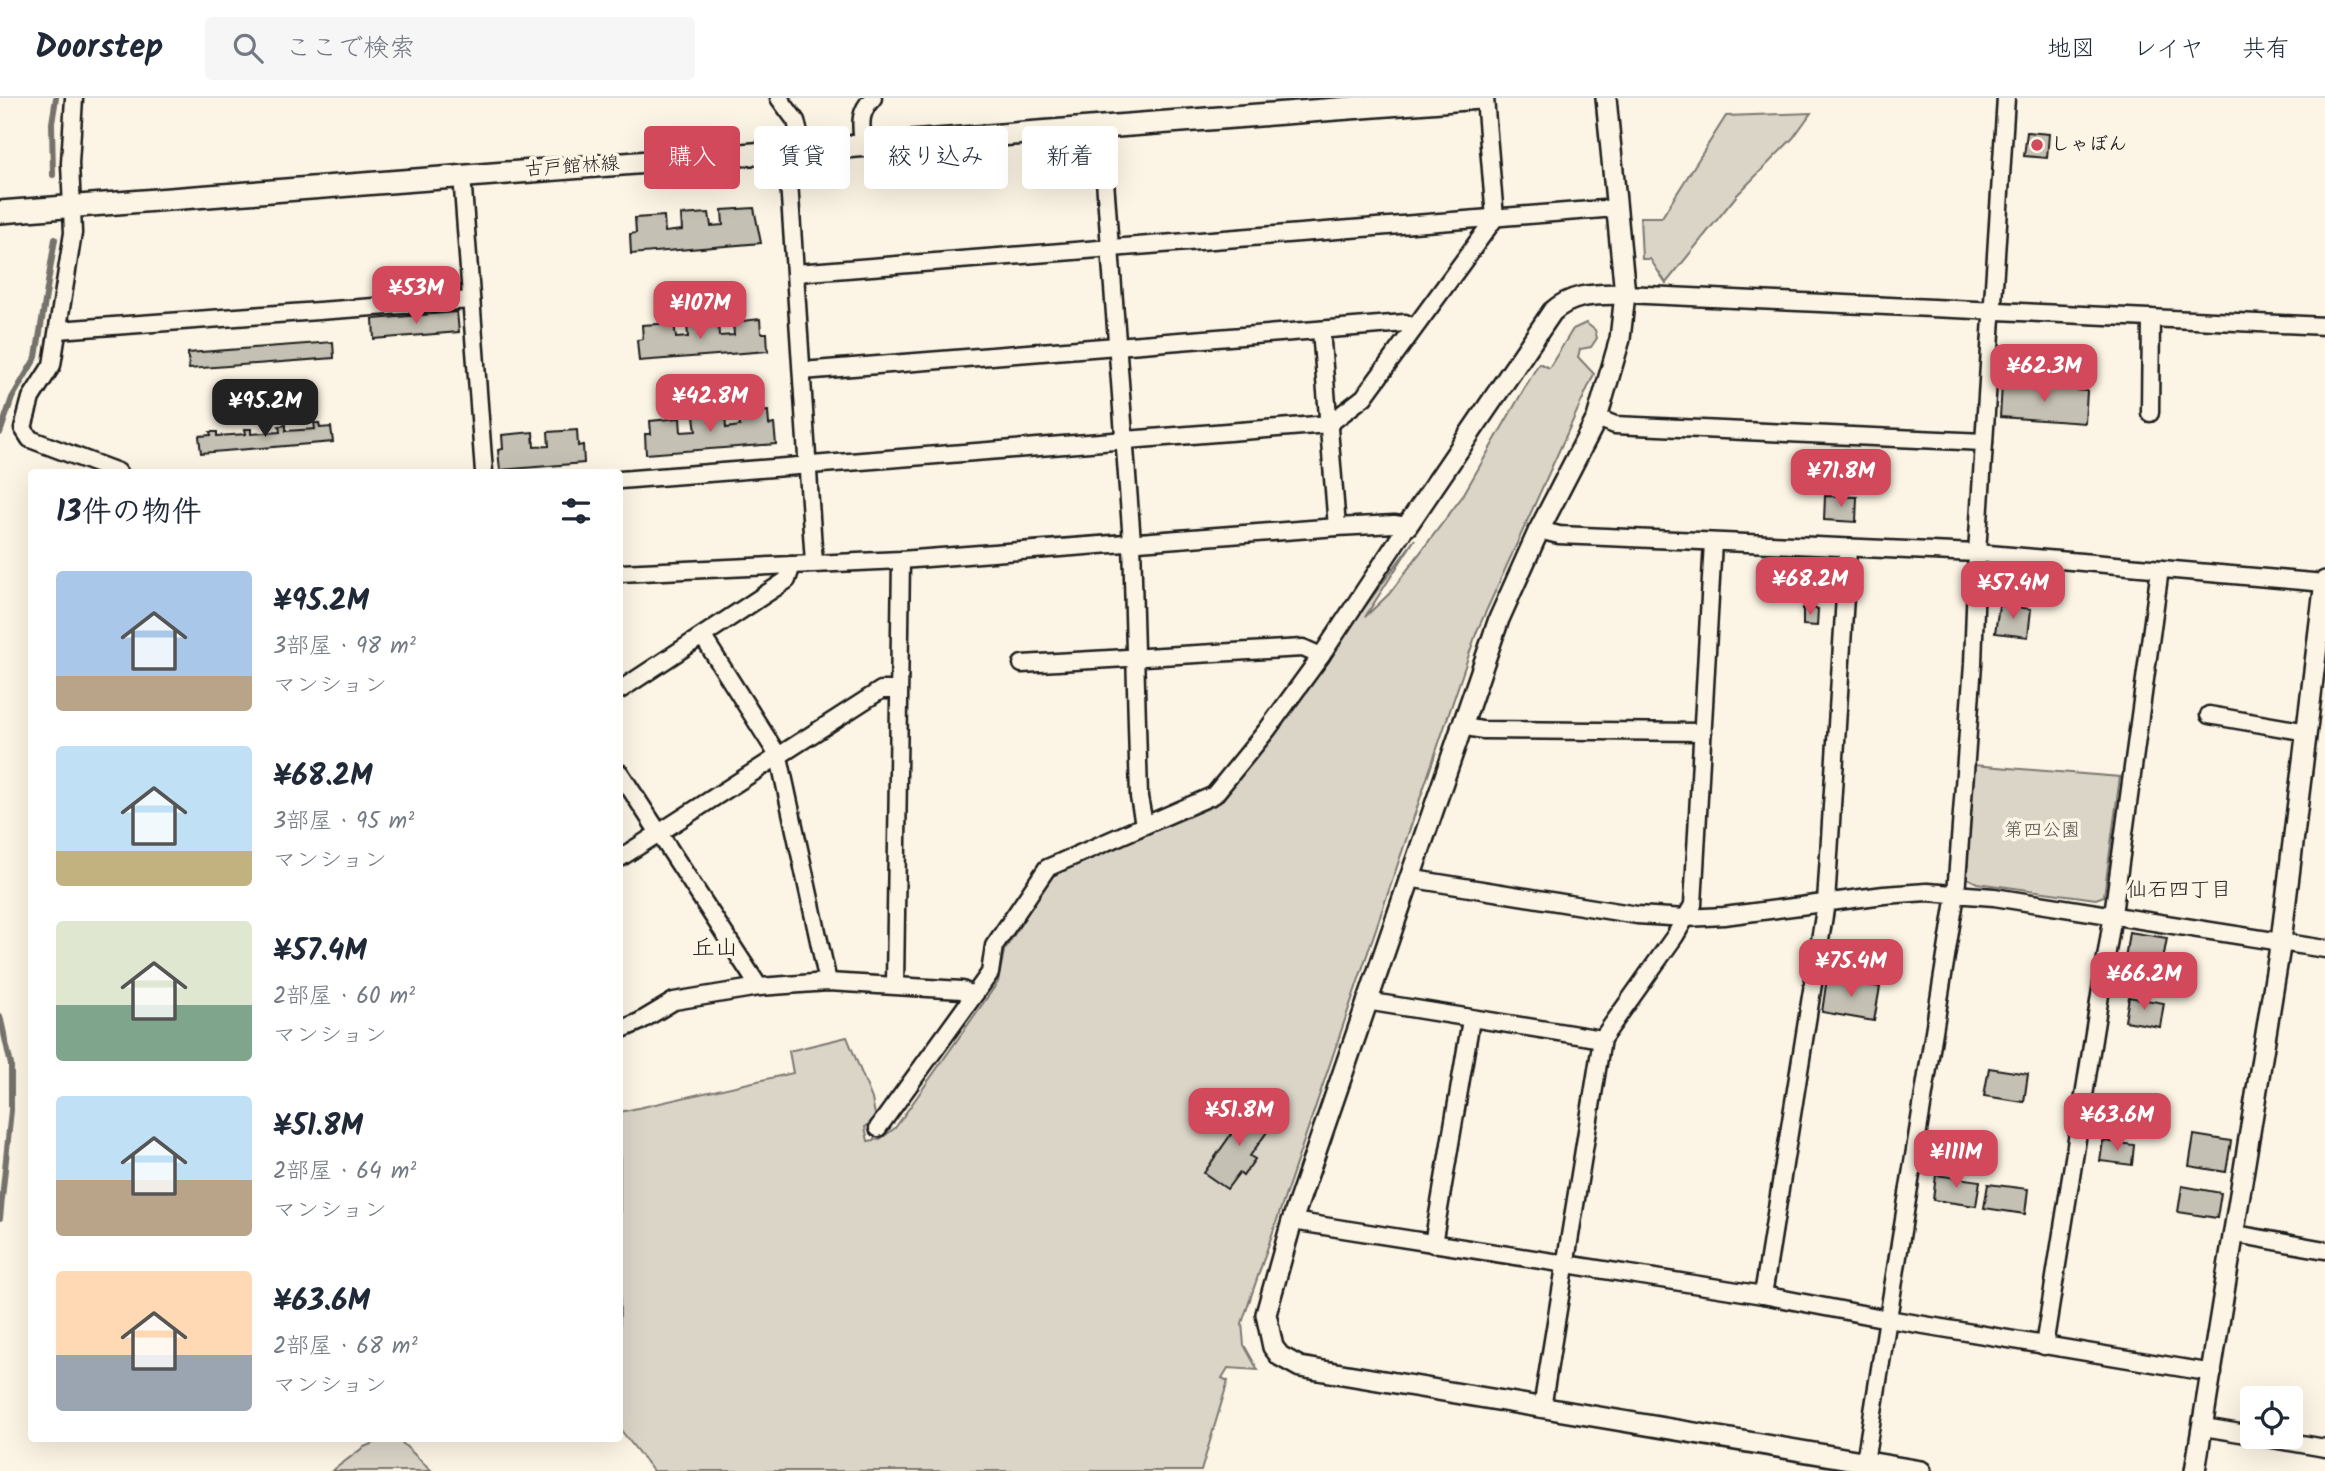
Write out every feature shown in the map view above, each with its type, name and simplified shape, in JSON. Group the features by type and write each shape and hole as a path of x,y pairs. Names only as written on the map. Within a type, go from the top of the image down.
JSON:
{"main road":[{"name":"古戸館林線","path":"1110,126 1317,104 1482,98"},
{"name":"古戸館林線","path":"850,146 1022,133"},
{"name":"古戸館林線","path":"0,212 754,153"}],"street":[{"path":"74,98 70,163 74,233 52,365 31,398 23,428 30,439 110,469"},
{"path":"779,98 796,121 796,126"},
{"path":"863,145 860,117 862,109 873,98"},
{"path":"623,480 1329,424 1364,397 1495,218 1482,98"},
{"path":"1606,98 1625,294 1620,339 1597,418 1539,530 1499,619 1460,726 1292,1221 1266,1314 1269,1338 1280,1356 1300,1367 1921,1471"},
{"path":"1866,1462 1956,894 1973,664 1977,553 2006,98"},
{"path":"462,175 484,469"},
{"path":"795,189 796,273 814,563"},
{"path":"1106,189 1132,542 1139,797 1144,824"},
{"path":"796,273 1616,208"},
{"path":"878,1128 990,973 994,946 1047,868 1214,795 1267,730 1321,656 1552,312 1565,300 1579,295 1625,294 2325,326"},
{"path":"58,330 471,300"},
{"path":"2150,413 2151,318"},
{"path":"802,371 1405,323 1414,328"},
{"path":"1321,330 1337,527"},
{"path":"1597,418 1615,425 1984,442"},
{"path":"623,573 901,560 1337,527 1394,524 1407,526"},
{"path":"1539,530 1559,536 1977,553 2325,582 2313,720 2281,941 2236,1234 2195,1471"},
{"path":"1542,1408 1602,1040 1693,905 1713,542"},
{"path":"1763,1295 1826,904 1848,548"},
{"path":"895,985 897,690 901,646 901,560"},
{"path":"623,688 787,580 792,565"},
{"path":"2044,1346 2113,914 2160,569"},
{"path":"703,637 779,757 828,982"},
{"path":"1023,664 1303,648 1321,656"},
{"path":"623,856 881,690 897,690"},
{"path":"2209,715 2313,720"},
{"path":"1460,726 1482,730 1703,732"},
{"path":"623,778 759,987"},
{"path":"1408,878 1637,915 1686,918 1826,904 1884,895 1956,894 2113,914 2325,949"},
{"path":"623,1024 674,1001 759,987 828,982 962,990 972,995"},
{"path":"1366,1002 1602,1040"},
{"path":"1433,1244 1471,1020"},
{"path":"1292,1221 1763,1295 1888,1319 2213,1373"},
{"path":"2236,1234 2325,1250"},
{"path":"2204,1427 2240,1433"},
{"path":"2303,1444 2325,1448"}],"green space":[{"path":"1811,113 1793,138 1737,195 1666,283 1650,259 1642,259 1640,217 1662,217 1726,116"},
{"path":"1586,323 1595,330 1597,338 1591,347 1580,349 1578,357 1594,374 1477,631 1242,1323 1244,1345 1258,1370 1228,1368 1222,1378 1228,1381 1201,1471 653,1471 623,1433 623,1111 793,1073 789,1051 847,1037 872,1099 876,1120 865,1127 868,1141 880,1139 895,1128 998,982 1004,951 1049,879 1058,872 1214,806 1224,798 1415,539 1365,617 1389,594 1462,497 1539,363 1549,368 1573,329"},
{"name":"第四公園","path":"1973,765 2120,777 2104,896 2096,899 1977,883 1967,878"},
{"path":"376,1442 401,1442 432,1471 332,1471 364,1447"}],"building":[{"name":"しゃぼん","path":"2027,132 2049,134 2047,158 2024,156"},
{"path":"754,208 761,243 631,254 630,234 636,233 635,218 664,216 665,232 682,230 681,215 709,213 711,226 723,225 722,210"},
{"path":"457,312 459,332 374,339 373,319"},
{"path":"760,319 761,333 767,333 768,351 639,361 637,340 643,339 642,325 674,323 676,338 688,337 687,323 718,321 719,336 734,335 733,322"},
{"path":"333,342 334,358 189,369 188,353"},
{"path":"2002,385 2087,391 2085,423 2000,417"},
{"path":"768,411 769,425 774,424 776,444 646,454 645,434 651,434 650,421 680,418 681,432 696,431 694,416 725,414 726,428 740,426 739,413"},
{"path":"314,423 319,423 320,428 331,427 333,442 201,453 199,436 211,435 210,432 217,432 217,436 246,434 245,429 251,429 251,434 280,432 279,426 286,425 286,431 315,429"},
{"path":"577,430 578,446 583,445 584,463 500,469 498,450 503,449 502,435 533,432 534,447 549,446 548,432"},
{"path":"1825,496 1857,497 1856,522 1824,520"},
{"path":"1792,554 1826,555 1825,562 1833,562 1833,589 1791,588"},
{"path":"1999,605 2031,609 2028,637 1995,633"},
{"path":"1803,608 1818,609 1817,626 1803,625"},
{"path":"2129,932 2167,938 2162,965 2125,959"},
{"path":"1827,978 1880,987 1874,1021 1822,1012"},
{"path":"2129,997 2164,1003 2160,1027 2125,1021"},
{"path":"1989,1068 2028,1074 2024,1102 1984,1096"},
{"path":"2113,1097 2144,1102 2141,1122 2110,1118"},
{"path":"1251,1106 1274,1122 1250,1156 1255,1159 1243,1176 1239,1173 1227,1189 1204,1173"},
{"path":"2194,1135 2231,1141 2226,1172 2189,1166"},
{"path":"2103,1141 2134,1145 2132,1165 2100,1161"},
{"path":"1936,1175 1980,1181 1976,1206 1933,1200"},
{"path":"1988,1184 2028,1189 2025,1214 1984,1208"},
{"path":"2182,1186 2221,1193 2217,1218 2178,1212"}],"waterway":[{"path":"53,175 52,123 56,98"},
{"path":"0,433 12,398 36,357 55,239"},
{"path":"0,1016 11,1065 11,1110 0,1218"}],"place":[{"name":"しゃぼん","path":"2037,145"}],"district":[{"name":"仙石四丁目","path":"2179,890"},
{"name":"丘山","path":"715,949"}]}
